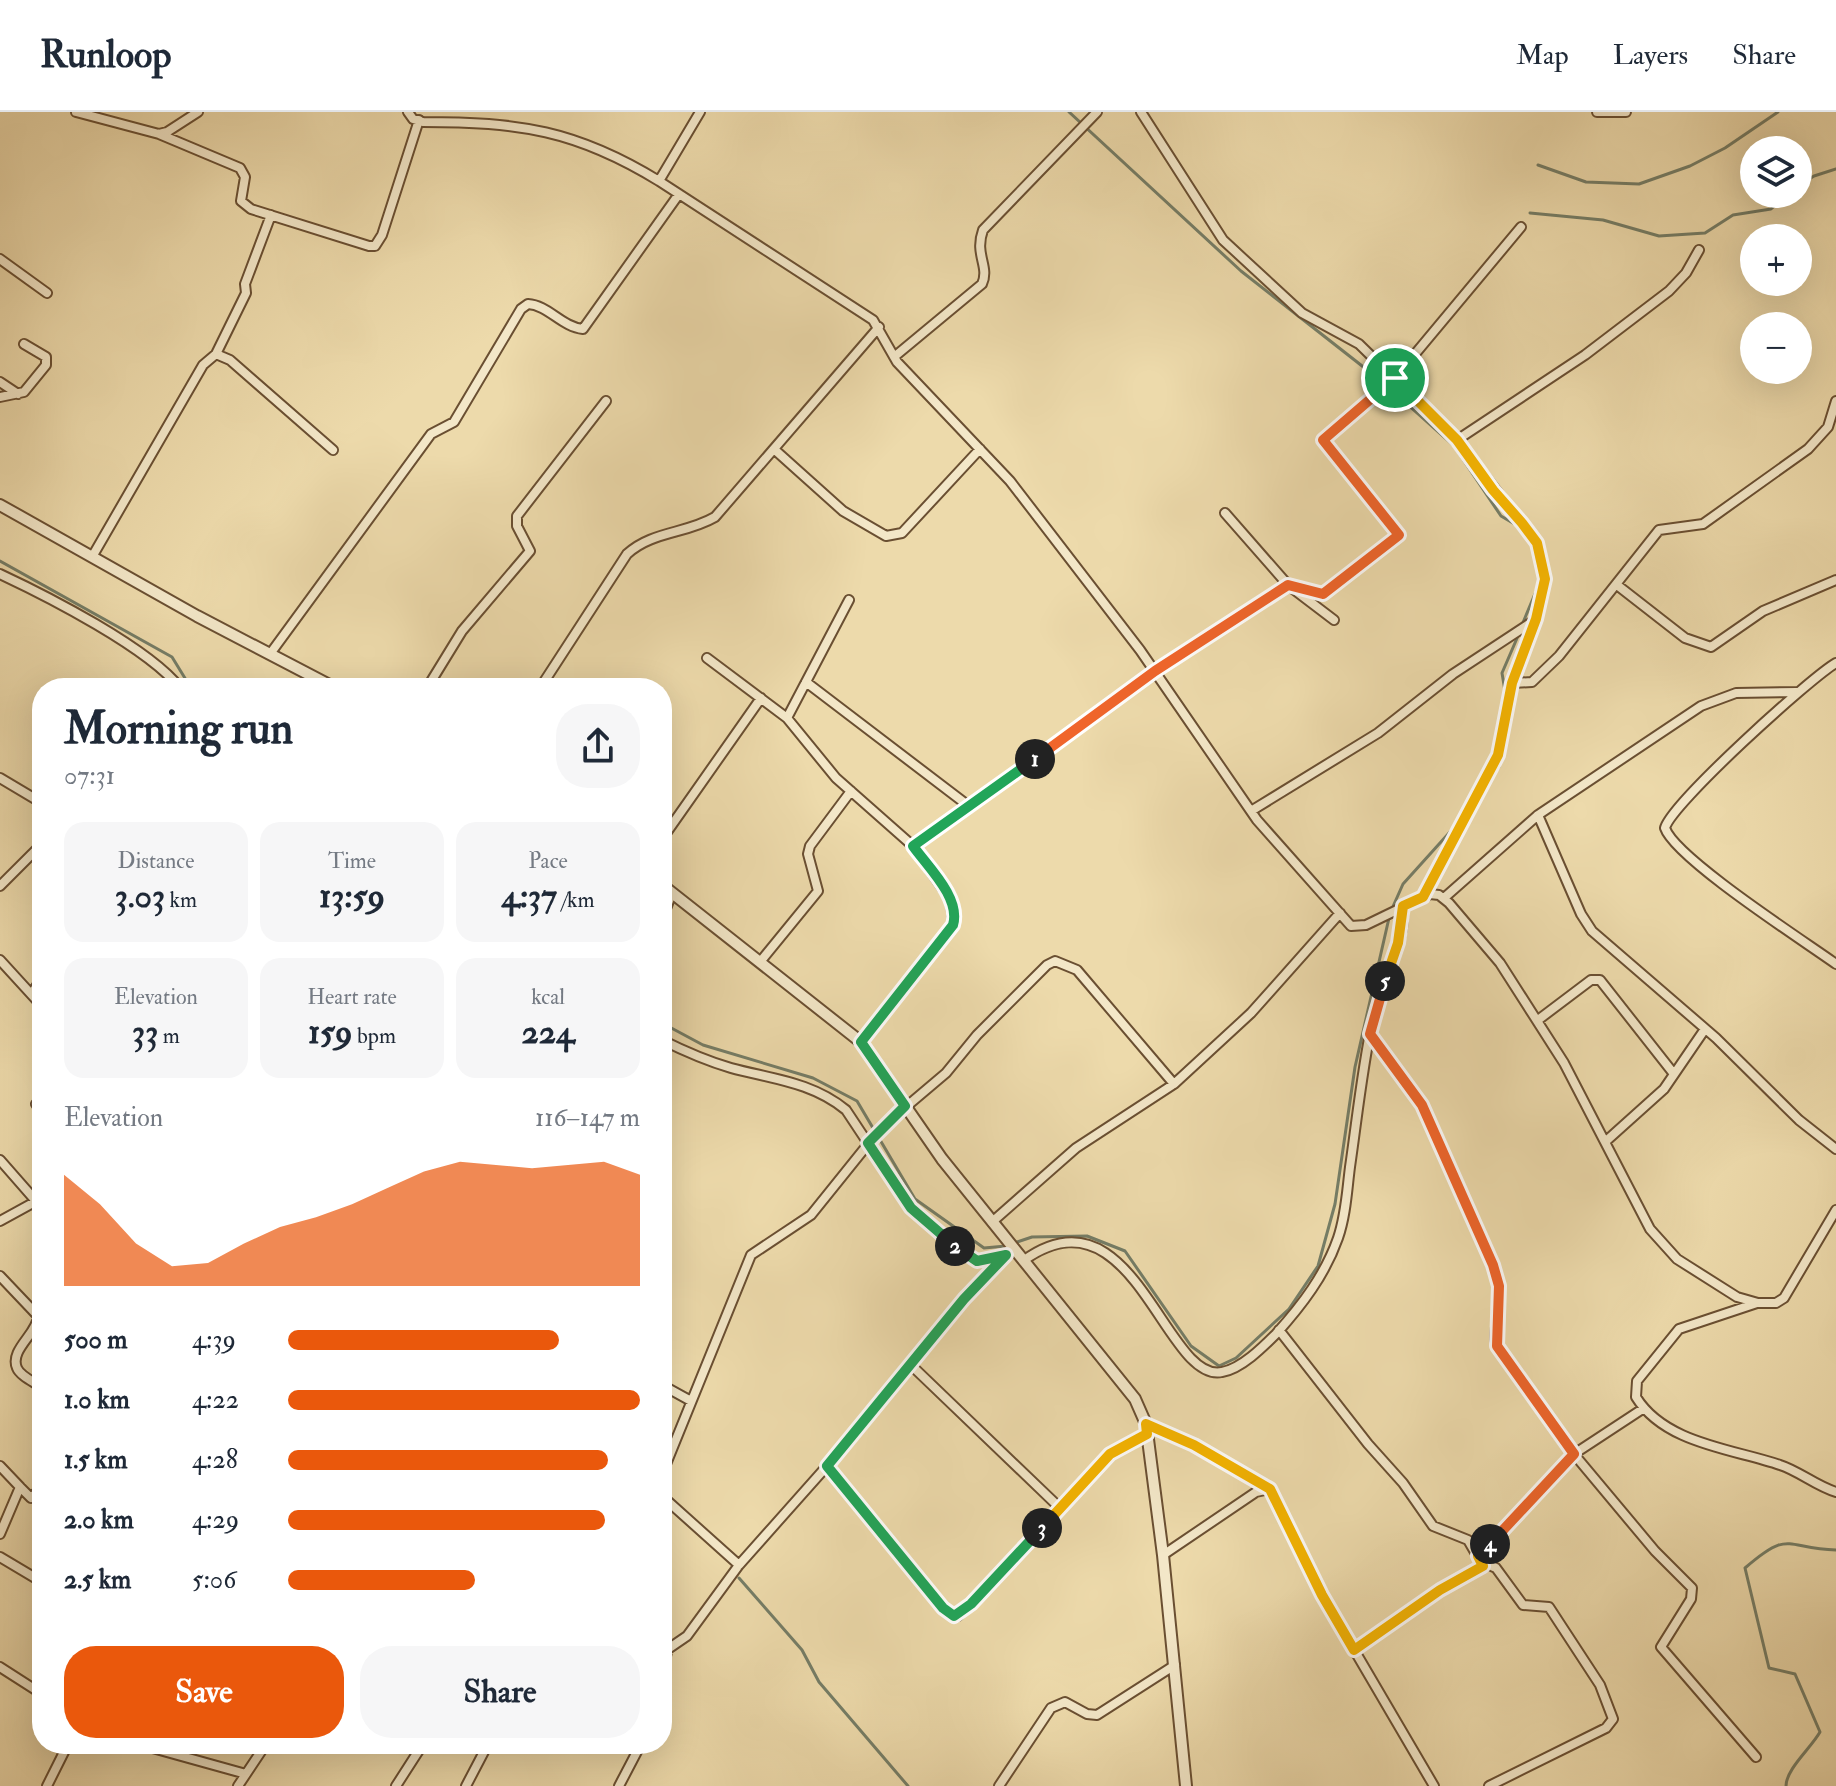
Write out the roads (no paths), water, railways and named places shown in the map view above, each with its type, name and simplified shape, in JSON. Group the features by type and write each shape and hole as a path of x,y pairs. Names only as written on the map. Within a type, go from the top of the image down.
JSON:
{"street":[{"path":"76,112 159,134 240,168 245,177 241,201 251,209 375,246 382,235 419,120"},
{"path":"159,134 198,112"},
{"path":"408,112 419,120 510,124 552,131 616,155 879,327 894,357 1010,481 1155,671 1251,811 1352,927 1366,925 1434,893 1444,898 1500,963 1538,1020 1605,1142 1638,1210 1670,1251 1737,1297 1772,1304 1784,1298 1836,1210"},
{"path":"659,181 700,112"},
{"path":"894,357 977,290 985,277 978,252 983,230 1097,112"},
{"path":"1141,112 1223,240 1291,304 1359,344 1395,378 1457,440 1537,543 1545,579 1536,619 1512,683 1498,755 1423,897"},
{"path":"1597,112 1626,112"},
{"path":"270,654 431,434 454,422 521,309 528,304 536,304 570,326 583,329 679,194"},
{"path":"92,557 203,365 216,354 246,293 245,284 271,215"},
{"path":"913,846 1155,671 1288,585 1323,594 1399,535 1323,440 1395,378 1521,227"},
{"path":"1457,440 1470,435 1585,355 1669,291 1686,273 1699,250"},
{"path":"0,259 47,293"},
{"path":"546,678 627,554 640,542 685,530 715,517 879,327"},
{"path":"0,397 28,390 47,360 24,344"},
{"path":"216,354 230,360 333,450"},
{"path":"0,382 19,394"},
{"path":"433,678 457,638 530,551 517,526 517,516 606,401"},
{"path":"1512,683 1526,684 1538,677 1617,585 1659,530 1703,524 1808,449 1828,427 1836,401"},
{"path":"775,450 832,502 868,528 886,536 902,533 980,449"},
{"path":"0,505 316,678"},
{"path":"1225,513 1288,585 1334,620"},
{"path":"0,574 73,611 171,678"},
{"path":"1617,585 1685,638 1711,647 1763,611 1836,580"},
{"path":"787,718 849,600"},
{"path":"1251,811 1378,733 1453,674 1536,619"},
{"path":"707,658 787,718 851,791 913,846 951,900 955,917 953,925 861,1042"},
{"path":"1836,663 1798,692 1712,772 1670,815 1665,828 1671,840 1721,882 1836,964"},
{"path":"806,682 970,807"},
{"path":"1444,898 1538,815 1715,699 1736,693 1798,692"},
{"path":"672,825 761,698"},
{"path":"0,778 32,797"},
{"path":"760,962 818,891 808,854 810,846 851,791"},
{"path":"1538,815 1581,914 1592,931 1705,1029 1799,1120 1836,1149"},
{"path":"0,886 32,854"},
{"path":"672,893 861,1042 942,1159 1010,1248 1131,1393 1146,1429 1163,1555 1186,1786"},
{"path":"1023,1261 1044,1247 1071,1244 1088,1246 1111,1256 1133,1279 1183,1348 1203,1368 1214,1373 1226,1372 1262,1348 1317,1283 1342,1225 1370,1034 1398,943 1402,910"},
{"path":"992,1222 1076,1148 1174,1084 1251,1013 1340,913"},
{"path":"0,960 32,991"},
{"path":"672,1449 751,1255 811,1215 881,1128 946,1073 998,1013 1055,961 1077,970 1174,1084"},
{"path":"1538,1020 1591,980 1600,980 1674,1074"},
{"path":"1605,1142 1649,1105 1705,1029"},
{"path":"1370,1034 1422,1105 1493,1265 1499,1298 1497,1346 1574,1454 1655,1551 1692,1588 1691,1599 1661,1647 1756,1757"},
{"path":"672,1044 731,1068 817,1090 846,1110 911,1208 962,1253 985,1262 1010,1248"},
{"path":"0,1160 32,1192"},
{"path":"0,1221 32,1203"},
{"path":"672,1646 687,1636 739,1565 827,1466 964,1299 1010,1248"},
{"path":"0,1276 32,1310"},
{"path":"1758,1303 1679,1329 1637,1381 1636,1397 1644,1408 1702,1445 1782,1466 1836,1492"},
{"path":"1279,1330 1368,1444 1403,1483 1433,1526 1463,1537 1483,1566"},
{"path":"32,1332 20,1349 16,1364 18,1371 32,1381"},
{"path":"911,1365 1060,1508"},
{"path":"672,1391 691,1401"},
{"path":"1478,1556 1574,1454 1644,1408"},
{"path":"1146,1429 1194,1445 1267,1489 1354,1650 1434,1786"},
{"path":"827,1466 943,1608 954,1616 971,1604 1110,1454 1146,1429"},
{"path":"0,1466 32,1497"},
{"path":"0,1534 20,1487"},
{"path":"1163,1555 1256,1492 1267,1489"},
{"path":"672,1505 739,1565"},
{"path":"0,1557 32,1576"},
{"path":"1354,1650 1440,1590 1483,1566 1493,1565 1523,1605 1543,1604 1552,1609 1600,1685 1613,1719 1606,1728 1489,1786"},
{"path":"1001,1785 1051,1708 1065,1702 1088,1715 1097,1715 1175,1665"},
{"path":"0,1667 32,1688"},
{"path":"47,1786 63,1754"},
{"path":"182,1754 246,1774"},
{"path":"238,1786 259,1754"},
{"path":"396,1786 417,1754"},
{"path":"466,1786 483,1754"},
{"path":"619,1786 636,1754"}],"waterway":[{"path":"1069,112 1241,271 1380,380 1454,446 1501,516 1523,529"},
{"path":"1538,165 1586,182 1639,184 1690,166 1725,148 1778,112"},
{"path":"1812,177 1836,169"},
{"path":"1530,213 1603,220 1659,236 1705,233 1733,215 1772,208"},
{"path":"0,561 172,657 185,678"},
{"path":"1522,625 1542,577"},
{"path":"1506,697 1502,673 1518,636"},
{"path":"1489,781 1499,767 1501,756"},
{"path":"1391,911 1403,884 1458,823"},
{"path":"1014,1243 1032,1237 1087,1236 1125,1251 1191,1346 1219,1366 1236,1358 1289,1309 1318,1266 1335,1204 1355,1067 1389,918"},
{"path":"672,1028 703,1045 813,1078 857,1101 915,1199 984,1248 1006,1246"},
{"path":"1786,1786 1794,1766 1820,1732 1795,1674 1769,1668 1745,1568 1771,1548 1780,1545 1836,1550"},
{"path":"739,1578 802,1650 819,1682 908,1786"}]}
